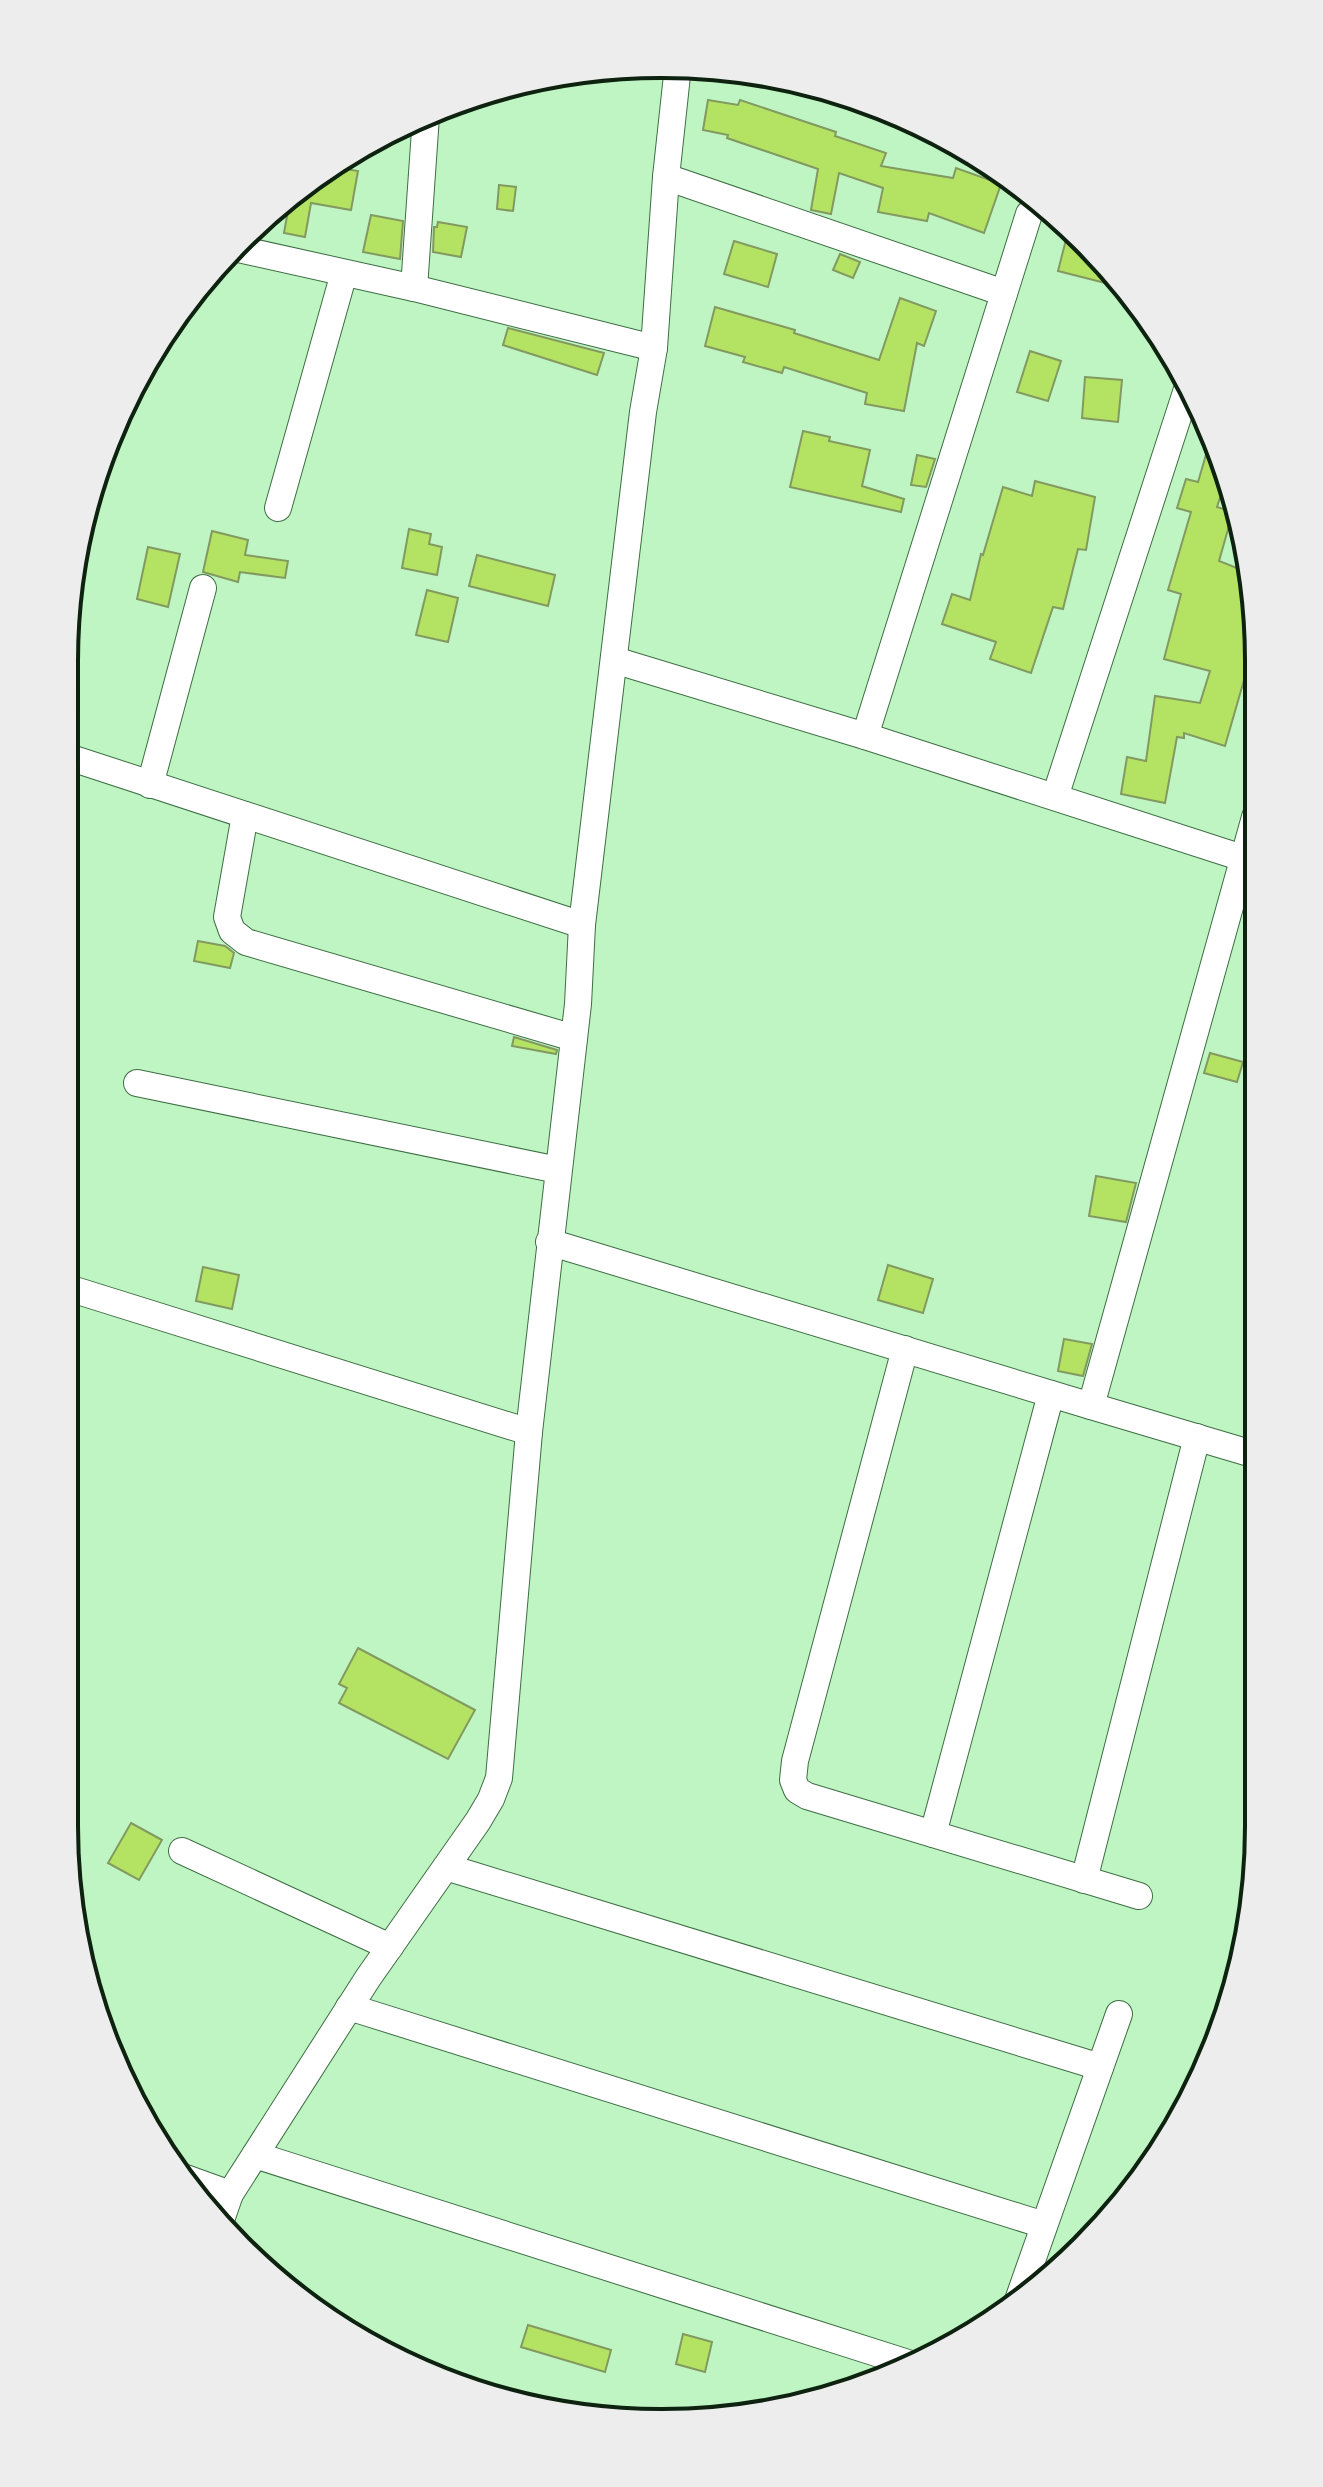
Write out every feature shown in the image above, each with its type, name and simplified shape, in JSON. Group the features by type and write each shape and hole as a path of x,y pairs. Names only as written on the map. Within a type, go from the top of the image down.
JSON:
{"street":[{"path":"224,2211 230,2194 349,2007 478,1821 499,1778 529,1432 574,1038 582,925 643,412 654,348 677,78"},
{"path":"414,288 425,128"},
{"path":"666,177 1004,293"},
{"path":"865,736 1029,214"},
{"path":"247,251 414,288 654,348"},
{"path":"278,508 344,273"},
{"path":"1055,797 1183,400"},
{"path":"150,785 203,588"},
{"path":"614,660 865,736 1245,859"},
{"path":"78,760 582,925"},
{"path":"245,815 227,917 232,931 246,942 574,1038"},
{"path":"1091,1406 1245,870"},
{"path":"137,1083 558,1170"},
{"path":"549,1242 1245,1452"},
{"path":"78,1291 529,1432"},
{"path":"905,1349 795,1761 793,1780 797,1790 807,1796 1139,1896"},
{"path":"933,1834 1051,1394"},
{"path":"1084,1880 1197,1437"},
{"path":"182,1851 390,1947"},
{"path":"446,1867 1100,2067"},
{"path":"349,2007 1044,2225"},
{"path":"1024,2282 1119,2014"},
{"path":"255,2155 897,2360"},
{"path":"201,2184 230,2194"}],"building":[{"path":"708,100 738,105 740,100 836,132 835,136 886,153 881,166 953,178 956,168 1000,186 984,233 929,213 927,221 878,212 883,188 839,173 831,214 811,210 818,169 727,138 728,135 703,130"},
{"path":"348,169 358,171 351,210 311,203 305,237 284,233 287,215 337,176"},
{"path":"499,185 516,187 513,211 497,209"},
{"path":"371,215 403,221 400,259 363,252"},
{"path":"438,222 467,227 461,257 433,252 434,227"},
{"path":"734,241 777,254 768,287 724,274"},
{"path":"1066,241 1105,283 1058,271"},
{"path":"840,254 860,262 853,278 833,270"},
{"path":"900,298 936,311 924,346 917,343 904,411 865,404 867,393 784,367 782,373 743,362 745,357 705,346 715,307 795,330 794,333 879,360"},
{"path":"508,328 604,353 597,375 503,345"},
{"path":"1030,351 1061,361 1048,401 1017,392"},
{"path":"1085,377 1122,380 1118,422 1082,418"},
{"path":"803,431 830,437 829,441 870,450 862,486 904,499 901,512 790,487"},
{"path":"1206,453 1221,496 1217,507 1225,509 1229,526 1219,561 1237,568 1244,623 1245,680 1225,746 1184,733 1184,738 1177,737 1165,803 1121,794 1127,757 1146,761 1155,696 1200,703 1210,671 1164,659 1181,594 1168,590 1191,512 1177,508 1186,479 1198,482"},
{"path":"917,455 935,459 926,487 911,485"},
{"path":"1035,481 1095,497 1086,550 1078,549 1063,609 1053,607 1031,673 990,659 996,642 942,624 952,594 970,600 1003,487 1032,496"},
{"path":"409,529 431,534 429,544 442,547 437,575 402,568"},
{"path":"212,531 248,540 245,555 288,561 285,578 240,572 238,582 203,572"},
{"path":"148,547 180,554 168,607 137,599"},
{"path":"477,555 555,575 548,606 469,586"},
{"path":"427,590 458,598 448,642 416,635"},
{"path":"198,941 225,946 234,953 230,968 194,961"},
{"path":"514,1037 557,1050 556,1054 512,1046"},
{"path":"1210,1053 1243,1062 1237,1082 1204,1073"},
{"path":"1096,1176 1136,1183 1126,1222 1089,1216"},
{"path":"888,1265 933,1279 923,1313 878,1300"},
{"path":"203,1267 239,1275 232,1309 196,1301"},
{"path":"1064,1339 1092,1344 1083,1376 1058,1371"},
{"path":"358,1648 475,1710 448,1759 339,1703 347,1688 339,1684"},
{"path":"131,1823 162,1840 139,1880 108,1863"},
{"path":"528,2325 611,2350 605,2372 521,2347"},
{"path":"683,2334 712,2342 705,2372 676,2364"}]}
